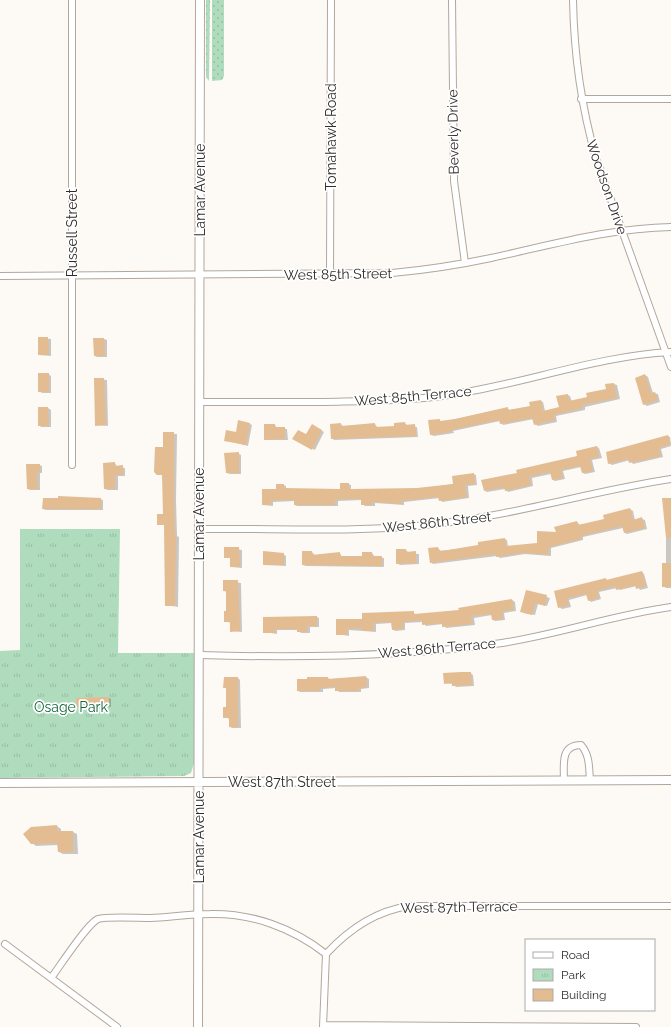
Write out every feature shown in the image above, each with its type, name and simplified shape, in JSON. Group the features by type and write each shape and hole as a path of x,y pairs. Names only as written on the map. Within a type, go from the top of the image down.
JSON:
{"street":[{"name":"Russell Street","path":"72,0 72,465"},
{"name":"Lamar Avenue","path":"198,1027 200,655 200,0"},
{"name":"Tomahawk Road","path":"330,275 331,0"},
{"name":"Beverly Drive","path":"452,0 454,181 466,263"},
{"name":"Woodson Drive","path":"573,0 574,46 581,99 596,158 621,231 668,352 671,367"},
{"path":"581,99 671,99"},
{"name":"West 85th Street","path":"0,276 330,275 392,273 434,269 466,263 585,236 621,231 671,227"},
{"name":"West 85th Terrace","path":"200,402 357,401 441,396 488,389 594,364 668,352"},
{"name":"West 86th Street","path":"199,529 379,528 434,524 519,512 612,490 671,479"},
{"name":"West 86th Terrace","path":"200,655 339,655 450,649 549,635 671,607"},
{"path":"564,781 564,758 566,750 573,745 581,745 585,750 588,761 590,781"},
{"name":"West 87th Street","path":"0,783 671,780"},
{"name":"West 87th Terrace","path":"326,954 354,928 371,916 394,908 408,906 671,906"},
{"path":"51,978 89,926 99,919 227,914 265,921 314,944 326,954 323,1026 636,1027"},
{"path":"5,944 117,1027"}],"green space":[{"path":"206,0 210,0 209,81 206,77"},
{"path":"212,0 224,0 224,76 222,80 212,81"},
{"name":"Osage Park","path":"20,529 120,529 118,653 194,653 194,763 191,773 184,776 0,778 0,651 20,650"}],"building":[{"path":"38,337 48,337 49,355 38,355"},
{"path":"93,338 104,338 105,356 94,356"},
{"path":"38,373 49,373 49,392 38,392"},
{"path":"645,374 651,393 655,392 658,400 643,405 635,378"},
{"path":"94,378 104,378 106,425 95,426"},
{"path":"614,383 617,398 582,405 583,408 554,415 555,420 534,425 532,418 500,424 499,420 451,430 451,432 430,435 428,420 440,419 440,421 455,419 508,407 508,410 530,406 529,402 541,400 543,411 559,407 556,396 568,394 569,401 587,397 586,393 606,389 605,384"},
{"path":"38,407 48,407 49,426 38,426"},
{"path":"238,420 250,423 246,445 224,441 226,430 236,432"},
{"path":"405,422 405,425 415,424 416,436 331,439 330,424 341,423 341,426 375,423 375,427 394,426 394,423"},
{"path":"264,424 275,424 275,427 285,427 285,439 264,440"},
{"path":"312,424 322,430 312,450 292,439 298,430 306,434"},
{"path":"163,432 174,432 174,498 176,535 175,606 165,606 164,525 157,525 157,514 163,514 162,475 157,475 154,472 155,447 163,447"},
{"path":"668,435 671,444 659,448 661,456 629,463 628,459 608,464 606,452"},
{"path":"597,446 599,457 590,459 593,471 582,473 580,466 561,470 563,478 552,480 550,472 529,477 531,485 505,491 504,487 484,491 481,480 517,473 516,470 577,456 576,451"},
{"path":"239,452 239,473 226,473 224,453"},
{"path":"115,462 115,466 123,465 123,475 115,475 115,489 104,489 103,463"},
{"path":"26,464 40,464 40,472 37,472 38,489 27,489"},
{"path":"474,473 475,484 465,485 467,497 448,500 439,501 438,497 401,501 402,504 372,502 372,505 361,505 361,499 344,499 335,500 335,505 294,505 294,500 280,500 271,501 271,505 262,505 262,489 276,489 276,484 284,484 284,488 340,489 340,483 349,483 349,489 417,488 453,484 452,476"},
{"path":"58,496 101,498 101,509 42,509 43,498 58,498"},
{"path":"662,498 671,498 671,538 666,538"},
{"path":"630,508 633,520 642,517 645,528 624,533 622,526 581,536 581,539 549,547 548,555 522,553 496,557 496,554 430,563 428,548 438,547 439,551 448,550 478,545 478,542 505,538 506,546 537,543 537,531 556,532 554,527 577,521 578,525 604,519 603,515"},
{"path":"224,547 239,547 240,567 230,567 230,558 224,558"},
{"path":"396,549 406,549 406,552 416,551 416,563 396,564"},
{"path":"263,551 284,553 284,565 263,565"},
{"path":"302,551 312,551 312,555 340,552 340,556 362,556 362,552 372,552 372,556 382,556 382,566 302,565"},
{"path":"662,563 671,563 671,587 662,587"},
{"path":"642,571 646,586 636,589 635,585 616,590 615,586 597,591 599,598 588,601 586,594 567,598 569,605 558,608 554,591"},
{"path":"223,580 238,580 240,631 230,632 230,622 224,622 224,611 226,611 226,591 223,591"},
{"path":"526,590 547,595 545,606 535,603 532,615 520,612"},
{"path":"512,599 514,610 502,611 503,619 492,620 491,614 471,616 472,624 442,627 442,623 422,625 422,620 403,622 403,629 392,630 391,622 373,623 374,631 362,631 362,628 347,629 347,635 336,635 336,619 362,619 362,613 414,611 414,614 459,610 458,608"},
{"path":"317,616 317,626 307,626 307,632 297,632 297,629 275,629 275,633 263,633 263,617"},
{"path":"471,672 472,685 452,686 452,683 444,684 443,673"},
{"path":"366,676 367,687 359,688 359,691 335,691 335,687 320,688 320,691 297,691 297,679 307,679 307,677 328,677 328,679"},
{"path":"224,677 238,677 238,727 229,727 229,718 223,718 223,707 226,707 226,688 223,688"},
{"path":"109,697 109,707 76,706 76,698"},
{"path":"57,825 57,831 73,831 73,852 58,852 57,843 31,844 23,834 31,827"}]}
